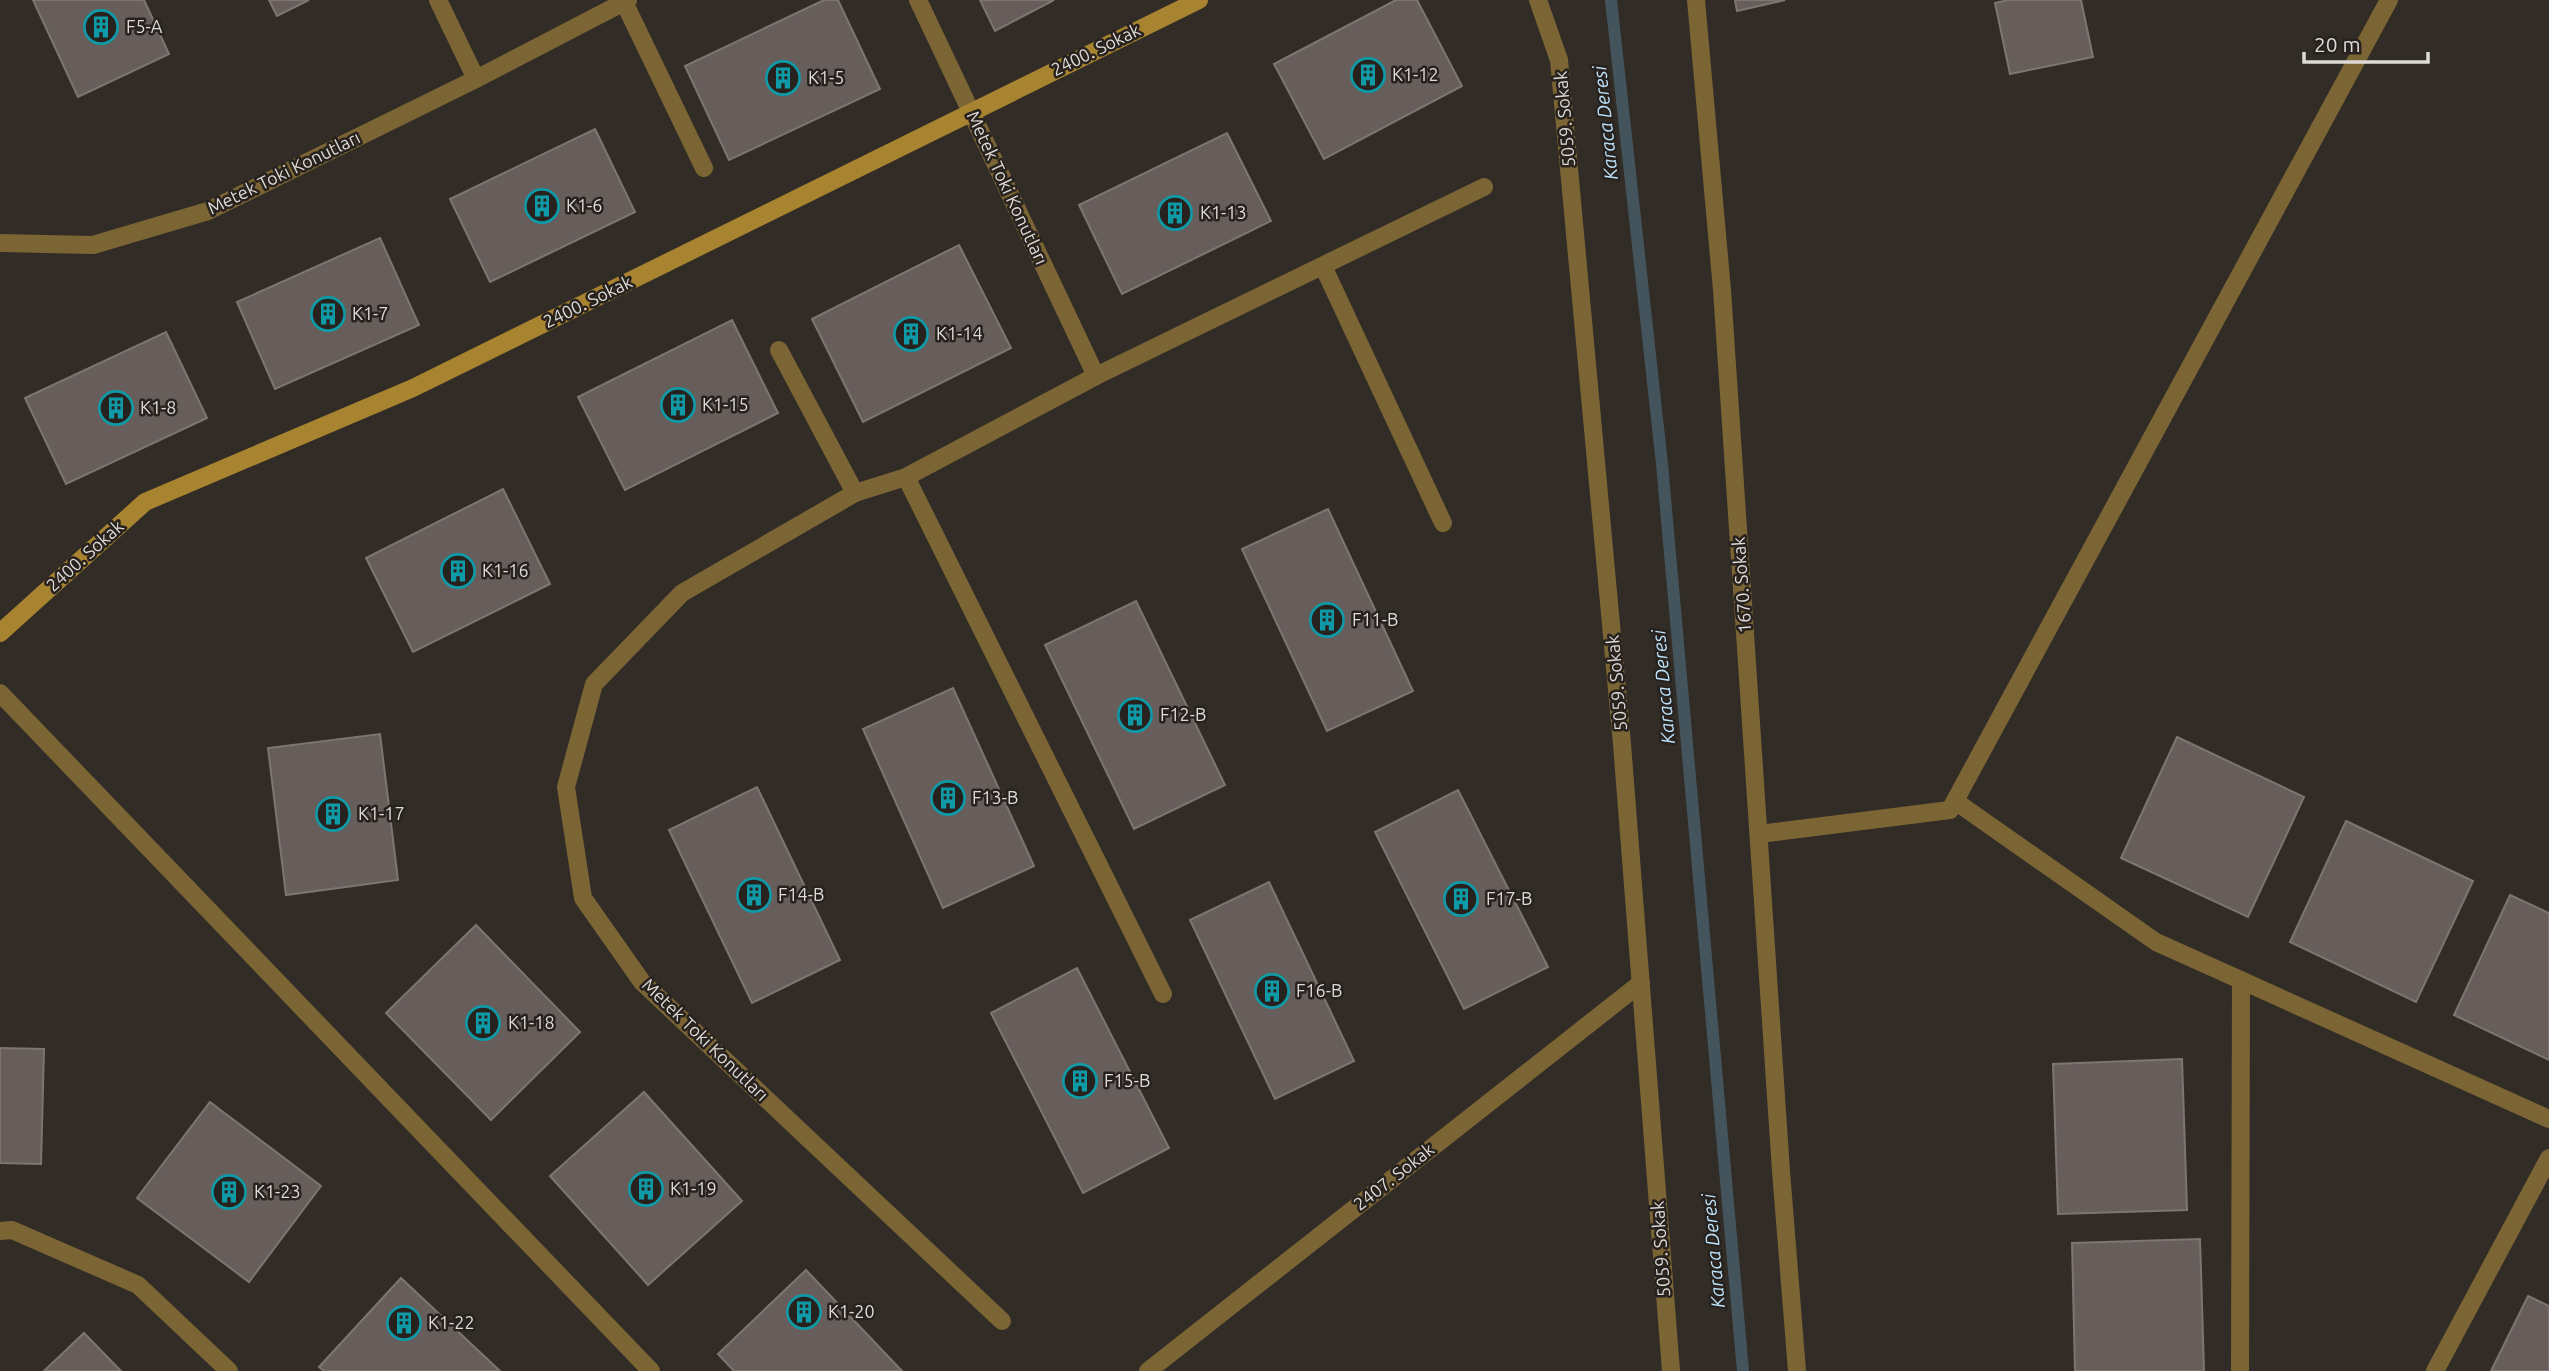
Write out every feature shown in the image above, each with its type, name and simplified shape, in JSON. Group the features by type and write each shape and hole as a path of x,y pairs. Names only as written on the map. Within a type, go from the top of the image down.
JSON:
{"main road":[{"name":"2400. Sokak","path":"0,633 145,502 414,388 1199,0"}],"street":[{"path":"438,0 476,79"},
{"name":"Metek Toki Konutları","path":"918,0 1096,376"},
{"name":"5059. Sokak","path":"1538,0 1559,60 1622,744 1671,1371"},
{"name":"1670. Sokak","path":"1696,0 1722,290 1781,1171 1797,1371"},
{"path":"1759,834 1950,810 2389,0"},
{"path":"626,1 704,168"},
{"name":"Metek Toki Konutları","path":"0,243 93,245 208,211 476,79 626,1"},
{"name":"Metek Toki Konutları","path":"1002,1321 642,982 583,898 566,787 594,684 682,593 855,493 906,477 1096,376 1484,187"},
{"path":"1323,266 1443,523"},
{"path":"779,350 855,493"},
{"path":"906,477 1163,994"},
{"path":"0,693 651,1371"},
{"path":"1955,802 2156,942 2549,1119"},
{"path":"2240,1371 2241,980"},
{"name":"2407. Sokak","path":"1147,1371 1641,983"},
{"path":"2435,1371 2549,1158"},
{"path":"0,1231 12,1230 138,1285 229,1371"}],"building":[{"name":"F5-A","path":"33,0 144,0 169,54 78,97"},
{"path":"269,0 309,0 277,16"},
{"name":"K1-5","path":"824,0 838,0 880,89 729,160 685,66"},
{"path":"980,0 1054,0 995,31"},
{"name":"K1-12","path":"1396,0 1417,0 1462,86 1324,159 1274,64"},
{"path":"1735,0 1785,0 1737,11"},
{"path":"2008,0 2081,0 2093,57 2010,74 1995,3"},
{"name":"K1-6","path":"595,129 635,212 490,282 450,199"},
{"name":"K1-13","path":"1227,133 1271,221 1122,294 1079,205"},
{"name":"K1-7","path":"380,238 419,325 275,389 237,302"},
{"name":"K1-14","path":"959,245 1011,348 863,422 812,319"},
{"name":"K1-15","path":"732,320 778,413 625,490 578,397"},
{"name":"K1-8","path":"166,332 207,418 66,484 25,398"},
{"name":"K1-16","path":"503,489 550,584 413,652 366,558"},
{"name":"F11-B","path":"1328,509 1413,691 1327,731 1242,549"},
{"name":"F12-B","path":"1136,601 1225,785 1134,829 1045,645"},
{"name":"F13-B","path":"953,688 1034,866 943,908 863,729"},
{"name":"K1-17","path":"380,734 398,880 286,895 268,748"},
{"path":"2177,737 2304,797 2248,917 2121,858"},
{"name":"F14-B","path":"757,787 840,960 752,1003 669,830"},
{"name":"F17-B","path":"1458,790 1548,967 1464,1009 1375,832"},
{"path":"2346,821 2473,881 2416,1002 2290,942"},
{"name":"F16-B","path":"1269,882 1354,1061 1275,1099 1190,920"},
{"path":"2510,895 2549,913 2549,1060 2454,1015"},
{"name":"K1-18","path":"476,925 580,1032 491,1120 386,1013"},
{"name":"F15-B","path":"1077,968 1169,1148 1083,1193 991,1013"},
{"path":"0,1048 44,1049 41,1164 0,1163"},
{"path":"2182,1059 2187,1210 2058,1214 2053,1064"},
{"name":"K1-19","path":"644,1092 742,1201 648,1285 550,1176"},
{"name":"K1-23","path":"210,1102 321,1186 249,1282 137,1198"},
{"path":"2200,1239 2204,1371 2075,1371 2072,1243"},
{"name":"K1-20","path":"806,1270 902,1371 734,1371 718,1354"},
{"name":"K1-22","path":"401,1278 500,1371 324,1371 319,1367"},
{"path":"2528,1296 2549,1306 2549,1371 2491,1371"},
{"path":"84,1333 121,1371 44,1371"}],"waterway":[{"name":"Karaca Deresi","path":"1611,0 1662,464 1743,1371"}],"place":[{"name":"F5-A","path":"101,27"},
{"name":"K1-12","path":"1368,75"},
{"name":"K1-5","path":"783,78"},
{"name":"K1-6","path":"542,206"},
{"name":"K1-13","path":"1175,213"},
{"name":"K1-7","path":"328,314"},
{"name":"K1-14","path":"911,334"},
{"name":"K1-15","path":"678,405"},
{"name":"K1-8","path":"116,408"},
{"name":"K1-16","path":"458,571"},
{"name":"F11-B","path":"1327,620"},
{"name":"F12-B","path":"1135,715"},
{"name":"F13-B","path":"948,798"},
{"name":"K1-17","path":"333,814"},
{"name":"F14-B","path":"754,895"},
{"name":"F17-B","path":"1461,899"},
{"name":"F16-B","path":"1272,991"},
{"name":"K1-18","path":"483,1023"},
{"name":"F15-B","path":"1080,1081"},
{"name":"K1-19","path":"646,1189"},
{"name":"K1-23","path":"229,1192"},
{"name":"K1-20","path":"804,1312"},
{"name":"K1-22","path":"404,1323"}]}
